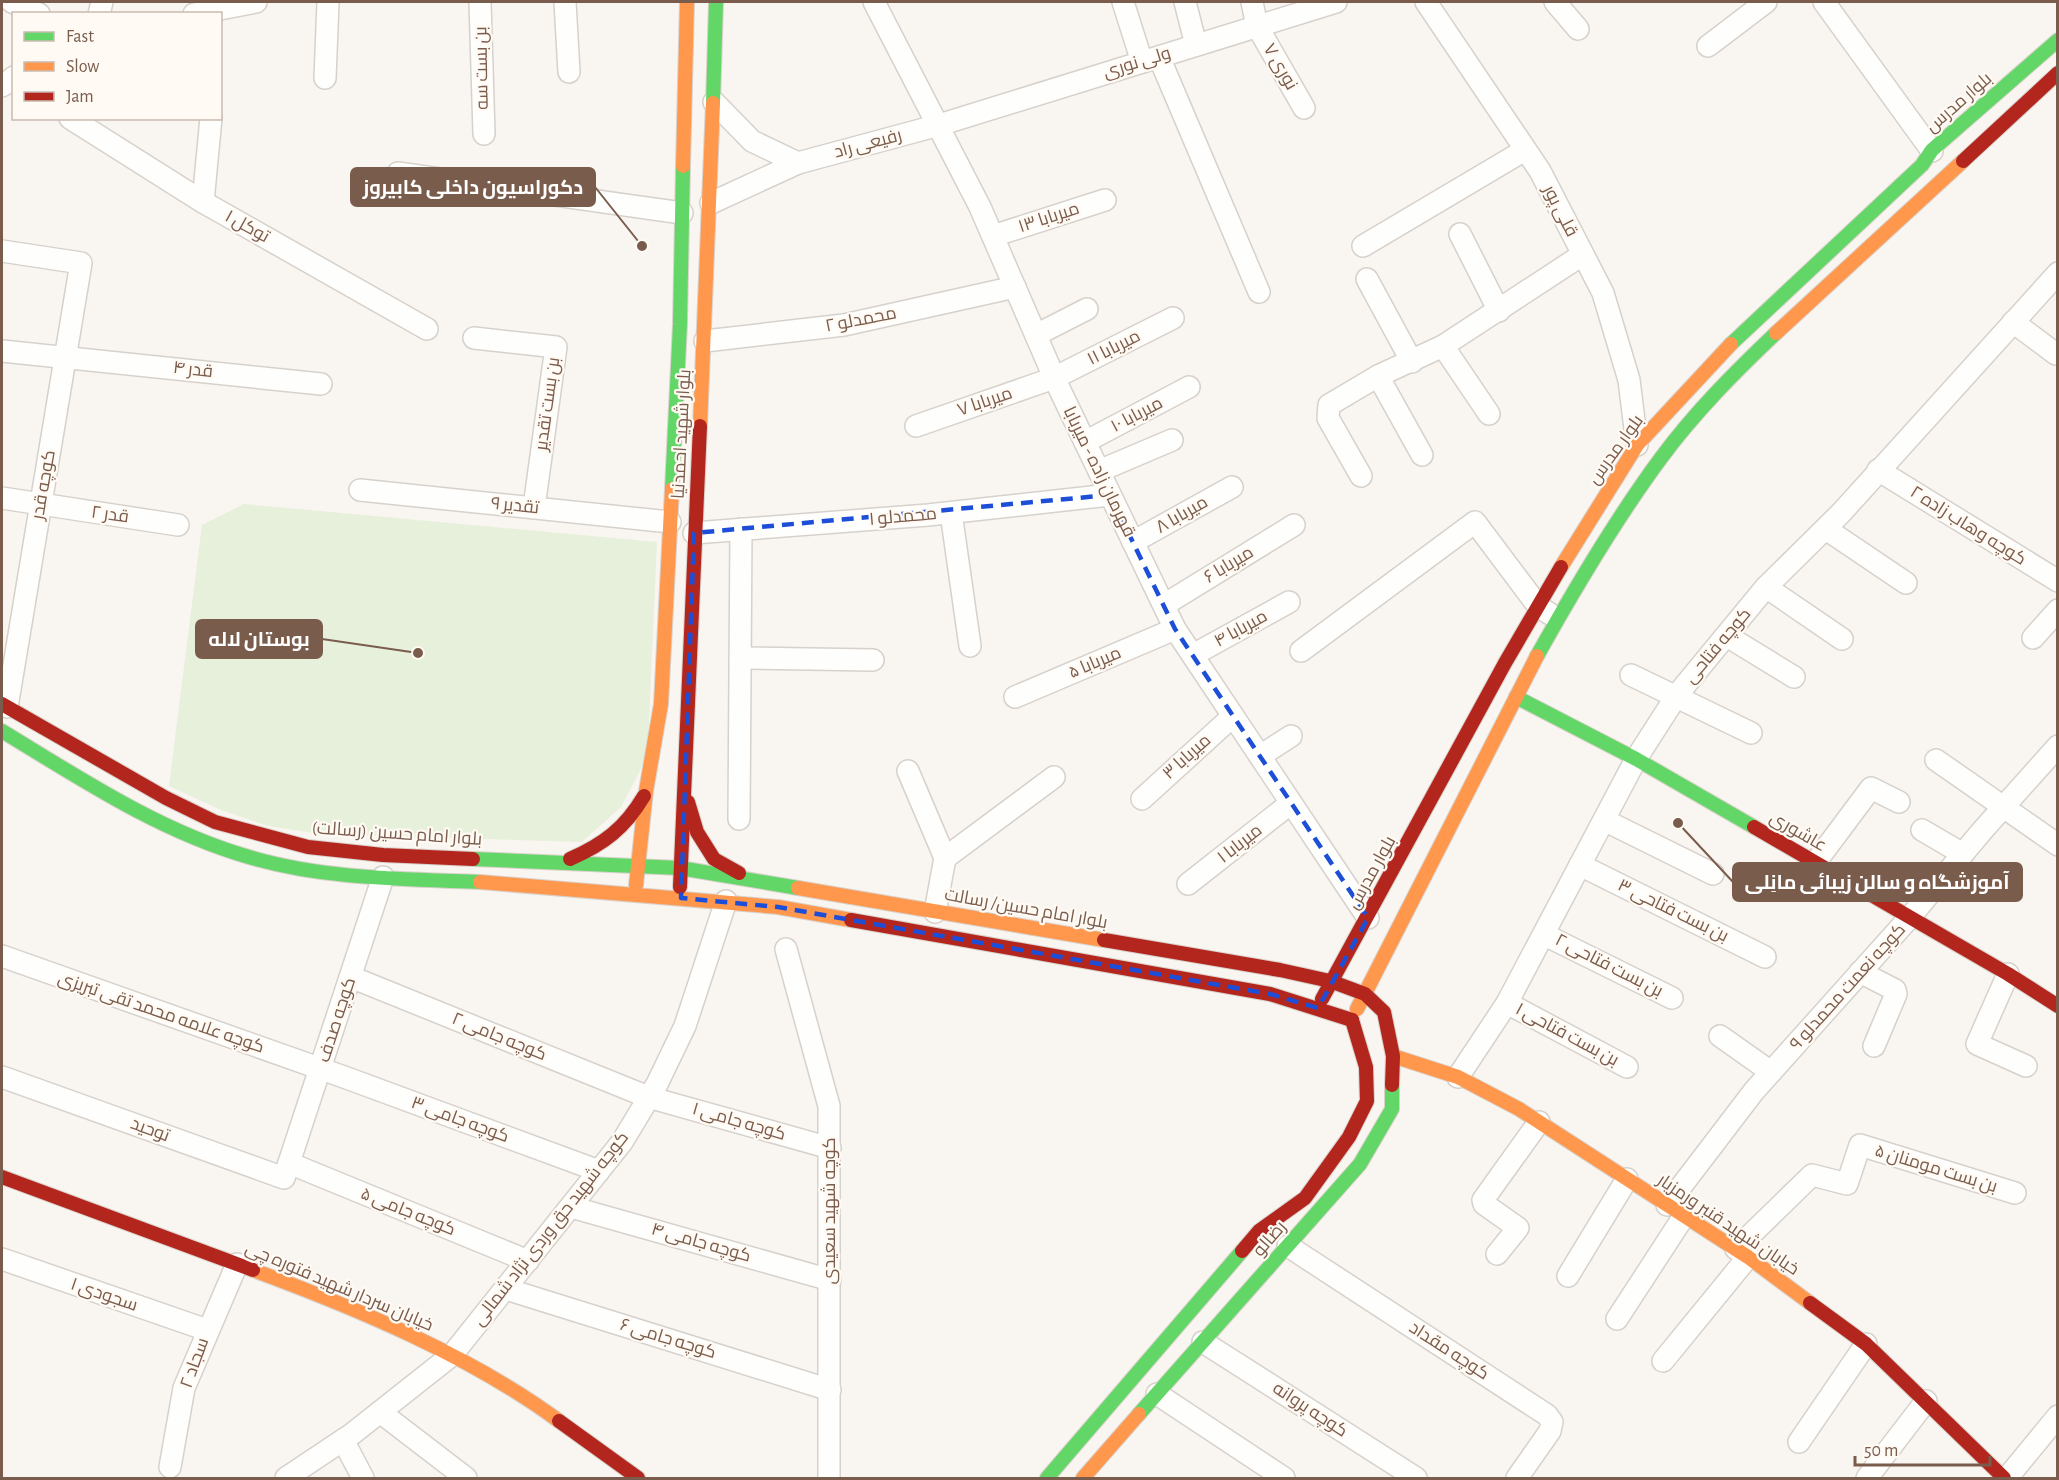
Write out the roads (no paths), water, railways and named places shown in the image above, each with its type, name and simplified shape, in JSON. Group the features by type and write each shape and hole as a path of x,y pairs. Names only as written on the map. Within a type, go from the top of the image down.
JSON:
{"main road":[{"name":"بلوار شهید احمدنیا","path":"635,897 646,791 661,704 682,213 687,2"},
{"name":"بلوار شهید احمدنیا","path":"681,898 686,701 711,203 716,2"},
{"name":"بلوار مدرس","path":"1318,1008 1330,981 1368,918 1538,606 1637,445 1696,379 1771,304 1922,165 1932,151 2058,40"},
{"path":"2,731 153,820 202,842 252,858 301,868 383,877 555,886 635,897 726,901 778,907 1270,994 1352,1020 1516,697 1604,543 1662,457 1713,395 1790,320 2058,73"},
{"name":"عاشوری","path":"1516,697 1636,759 2008,974 2058,1006"},
{"name":"بلوار امام حسین (رسالت)","path":"4,705 166,798 215,822 259,836 308,847 383,855 680,868"},
{"path":"684,790 698,832 714,859 749,878"},
{"path":"564,862 607,843 631,818 646,791"},
{"name":"بلوار امام حسین/ رسالت","path":"680,868 749,878 1330,981 1365,994"},
{"name":"رضالو","path":"1083,1479 1360,1164 1392,1109 1393,1056 1384,1012 1365,994"},
{"name":"رضالو","path":"1047,1479 1259,1230 1305,1198 1349,1137 1367,1101 1366,1067 1352,1020"},
{"name":"خیابان شهید قنبر ورمزیار","path":"1393,1056 1458,1077 1539,1122 1742,1253 1866,1344 2006,1479"},
{"name":"خیابان سردار شهید فتوره چی","path":"2,1177 297,1286 452,1355 531,1400 638,1479"}],"street":[{"path":"12,2 34,12"},
{"path":"222,15 256,2"},
{"path":"325,78 328,2"},
{"name":"بن بست سه","path":"480,2 484,134"},
{"path":"565,2 569,72"},
{"name":"قهرمان زاده - میربابا","path":"874,2 939,125 993,236 1054,378 1175,629 1368,918"},
{"path":"1123,2 1259,292"},
{"path":"1185,2 1196,45"},
{"name":"نوری ۷","path":"1252,2 1257,26 1304,108"},
{"name":"ولی نوری","path":"939,125 1336,2"},
{"name":"قلی پور","path":"1426,2 1540,171 1603,293 1629,380 1637,445"},
{"path":"1555,2 1578,29"},
{"path":"1708,46 1766,2"},
{"path":"1824,2 1932,151"},
{"path":"714,102 752,141 798,163"},
{"name":"توکل ۱","path":"73,120 203,202 428,328"},
{"path":"203,202 211,120"},
{"name":"رفیعی راد","path":"711,203 798,163 939,125"},
{"path":"1363,246 1525,150"},
{"path":"398,173 682,213"},
{"name":"میربابا ۱۳","path":"993,236 1105,200"},
{"path":"1460,234 1499,311"},
{"name":"کوچه قدر","path":"2,251 81,263 4,705"},
{"path":"1361,476 1328,418 1329,405 1378,376 1443,346 1582,255"},
{"name":"کوچه فتاحی","path":"1458,1077 1507,1003 1636,759 1677,695 1766,586 1826,529 2058,273"},
{"path":"1367,279 1412,362"},
{"name":"محمدلو ۲","path":"705,341 844,325 1015,287"},
{"path":"1035,335 1087,309"},
{"name":"میربابا ۱۱","path":"1054,378 1173,318"},
{"path":"2013,322 2056,354"},
{"name":"بن بست تقدیر","path":"474,338 556,347 534,507"},
{"path":"1443,346 1489,414"},
{"name":"قدر ۴","path":"2,351 321,384"},
{"path":"1378,376 1422,455"},
{"name":"میربابا ۷","path":"916,426 1054,378"},
{"name":"میربابا ۱۰","path":"1085,442 1189,387"},
{"path":"1099,471 1172,440"},
{"name":"کوچه وهاب زاده ۲","path":"1878,470 2058,581"},
{"name":"میربابا ۸","path":"1133,542 1232,487"},
{"name":"۹ تقدیر","path":"360,490 670,522"},
{"name":"محمدلو ۱","path":"694,533 951,513 1110,495"},
{"name":"قدر ۲","path":"2,498 178,525"},
{"path":"951,513 970,646"},
{"path":"1301,651 1475,522 1538,606 1559,620"},
{"name":"میربابا ۶","path":"1164,605 1294,525"},
{"path":"739,819 741,529"},
{"path":"1826,529 1905,583"},
{"path":"1766,586 1842,639"},
{"name":"میربابا ۴","path":"1193,656 1289,602"},
{"path":"2033,638 2058,610"},
{"name":"میربابا ۵","path":"1015,697 1175,629"},
{"path":"1727,636 1794,677"},
{"path":"740,658 873,660"},
{"path":"1631,675 1677,695 1751,733"},
{"name":"میربابا ۳","path":"1142,799 1233,716"},
{"path":"1260,756 1291,736"},
{"name":"کوچه نعمت محمدلو ۹","path":"1617,1319 1675,1210 1771,1072 1910,917 2002,808 2055,754"},
{"path":"1936,760 2058,845"},
{"path":"908,771 945,858 935,912"},
{"path":"945,858 1054,777"},
{"path":"1815,863 1871,788 1899,802"},
{"name":"میربابا ۱","path":"1188,884 1291,803"},
{"path":"1604,820 1713,874"},
{"path":"1922,831 1963,854"},
{"name":"بن بست فتاحی ۳","path":"1580,865 1765,957"},
{"name":"کوچه صدف","path":"289,1163 383,877"},
{"name":"کوچه شهید حق وردی نژاد شمالی","path":"286,1479 343,1440 452,1355 622,1142 657,1084 685,1026 726,901"},
{"name":"بن بست فتاحی ۲","path":"1545,934 1672,998"},
{"name":"کوچه شهید سعیدی","path":"786,949 829,1106 830,1479"},
{"name":"کوچه علامه محمد تقی تبریزی","path":"2,957 321,1068"},
{"path":"1860,972 1895,990 1896,993 1874,1046"},
{"path":"2008,974 1977,1044 2025,1066"},
{"name":"کوچه جامی ۲","path":"351,977 648,1097"},
{"name":"بن بست فتاحی ۱","path":"1507,1003 1628,1067"},
{"path":"1720,1036 1771,1072"},
{"name":"کوچه جامی ۳","path":"321,1068 599,1171"},
{"name":"توحید","path":"2,1077 284,1178 289,1163"},
{"name":"کوچه جامی ۱","path":"648,1097 830,1148"},
{"path":"1497,1254 1518,1227 1484,1204 1483,1200 1539,1122"},
{"name":"۵ بن بست مومنان","path":"1742,1253 1812,1175 1847,1184 1860,1145 2015,1193"},
{"name":"کوچه جامی ۵","path":"289,1163 528,1261"},
{"path":"1568,1276 1627,1179"},
{"name":"کوچه جامی ۴","path":"571,1207 830,1280"},
{"name":"کوچه مقداد","path":"1288,1246 1547,1415 1552,1422 1550,1431 1517,1479"},
{"path":"1663,1361 1742,1253"},
{"name":"سجودی ۱","path":"2,1259 207,1330"},
{"name":"سجاد ۲","path":"170,1467 184,1388 237,1264"},
{"name":"کوچه جامی ۶","path":"506,1288 830,1390"},
{"name":"کوچه پروانه","path":"1203,1342 1416,1479"},
{"path":"1799,1442 1866,1344"},
{"path":"1157,1394 1284,1479"},
{"path":"1867,1479 1926,1401"},
{"path":"380,1412 466,1479"},
{"path":"2006,1479 2058,1416"},
{"path":"343,1440 363,1479"}],"place":[{"name":"دکوراسیون داخلی کابیروز","path":"642,246"},
{"name":"بوستان لاله","path":"418,653"},
{"name":"آموزشگاه و سالن زیبائی مانِلی","path":"1678,823"}]}
